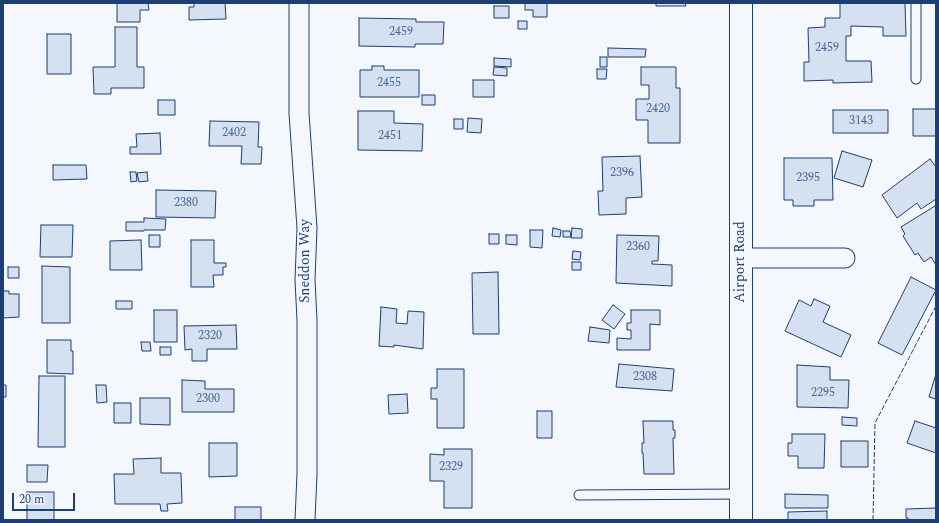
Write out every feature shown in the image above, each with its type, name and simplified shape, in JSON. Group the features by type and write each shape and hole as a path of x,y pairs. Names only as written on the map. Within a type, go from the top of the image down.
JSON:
{"street":[{"name":"Sneddon Way","path":"299,3 299,113 307,228 305,280 307,320 307,474 305,520"},
{"name":"Airport Road","path":"741,3 741,520"},
{"path":"740,258 845,258"}],"lane":[{"path":"916,3 916,78"},
{"path":"579,495 742,494"}],"building":[{"path":"117,3 148,3 149,10 140,10 140,22 117,22"},
{"path":"194,3 225,3 226,19 189,20 189,7 194,7"},
{"path":"525,3 547,3 547,17 533,17 533,10 525,10"},
{"path":"656,3 685,3 686,6 656,6"},
{"path":"840,3 905,3 906,36 883,36 883,27 851,26 851,36 846,36 846,61 871,61 872,82 833,83 833,80 804,81 804,62 809,62 808,28 825,27 825,18 840,18"},
{"path":"494,6 509,6 509,18 494,18"},
{"path":"359,18 416,19 416,22 444,22 443,44 415,44 415,47 359,46"},
{"path":"518,21 527,21 527,29 518,29"},
{"path":"115,27 137,27 137,67 144,67 144,88 111,88 111,94 94,94 93,67 115,67"},
{"path":"47,34 71,34 71,74 47,74"},
{"path":"608,48 646,49 645,57 608,57"},
{"path":"600,57 607,57 607,67 600,67"},
{"path":"494,58 511,59 511,67 494,66"},
{"path":"372,66 384,66 384,70 419,70 419,97 360,97 360,70 372,70"},
{"path":"494,67 507,68 507,76 493,75"},
{"path":"641,67 676,67 676,88 680,88 680,143 648,143 648,120 636,120 636,99 649,99 649,85 641,85"},
{"path":"597,69 607,69 606,79 597,79"},
{"path":"473,80 494,80 494,97 473,97"},
{"path":"422,95 435,95 435,105 422,105"},
{"path":"158,100 175,100 175,115 158,115"},
{"path":"913,109 936,109 936,136 913,136"},
{"path":"833,110 888,110 888,133 833,133"},
{"path":"358,111 394,111 394,123 423,124 422,151 358,150"},
{"path":"468,118 482,119 481,133 467,132"},
{"path":"454,119 463,119 463,129 454,129"},
{"path":"210,121 259,122 258,147 262,147 261,164 241,164 242,146 209,146"},
{"path":"160,133 161,154 130,154 130,147 137,147 136,134"},
{"path":"842,151 872,160 863,187 834,178"},
{"path":"640,156 642,197 626,198 626,214 599,215 598,191 603,191 602,157"},
{"path":"784,158 832,158 833,200 814,200 814,206 793,206 793,200 784,200"},
{"path":"930,159 936,167 936,199 921,209 917,203 897,218 882,195"},
{"path":"53,165 86,165 87,179 53,180"},
{"path":"130,172 136,172 137,181 131,182"},
{"path":"147,172 148,181 139,182 137,173"},
{"path":"156,190 216,191 215,218 156,217"},
{"path":"935,206 936,265 931,257 924,262 918,253 915,255 903,236 905,234 901,227"},
{"path":"144,218 166,219 165,230 126,231 126,222 144,222"},
{"path":"41,225 73,225 72,257 40,257"},
{"path":"553,228 561,230 560,237 552,236"},
{"path":"572,228 582,229 582,238 571,238"},
{"path":"530,230 543,230 542,248 530,247"},
{"path":"563,231 570,231 571,237 563,237"},
{"path":"489,234 499,234 499,244 489,244"},
{"path":"149,235 160,235 160,247 149,247"},
{"path":"506,235 517,235 517,245 506,244"},
{"path":"617,235 659,236 658,261 652,261 652,264 672,265 672,286 616,283"},
{"path":"141,240 142,270 110,270 110,241"},
{"path":"191,240 214,240 214,263 226,263 226,267 223,267 223,275 213,275 214,287 191,287"},
{"path":"573,251 581,252 580,260 572,259"},
{"path":"572,262 581,262 581,270 572,270"},
{"path":"42,266 70,267 70,323 42,323"},
{"path":"8,267 19,267 19,278 8,278"},
{"path":"498,272 499,334 473,334 472,273"},
{"path":"911,277 936,290 902,355 878,343"},
{"path":"3,291 9,291 9,294 19,294 19,317 3,318"},
{"path":"814,299 830,306 823,322 851,335 841,357 785,331 799,300 811,306"},
{"path":"116,301 132,301 132,309 116,309"},
{"path":"613,305 625,314 614,329 602,320"},
{"path":"381,307 397,309 396,323 407,324 408,311 424,312 423,349 394,345 394,347 379,346"},
{"path":"154,310 177,310 177,342 154,342"},
{"path":"631,310 660,310 660,325 650,324 650,350 617,350 617,338 631,339 631,330 627,330 627,323 631,323"},
{"path":"236,325 237,349 207,349 207,361 192,361 192,349 185,350 184,326"},
{"path":"590,327 610,330 609,343 588,341"},
{"path":"47,340 71,340 71,351 73,351 73,374 47,373"},
{"path":"141,342 150,342 151,351 142,351"},
{"path":"160,347 171,347 171,355 160,355"},
{"path":"619,364 674,369 672,391 616,387"},
{"path":"797,365 830,367 830,380 849,380 848,408 797,407"},
{"path":"437,369 464,369 464,428 437,428 437,399 431,399 431,388 437,388"},
{"path":"936,374 936,399 929,397"},
{"path":"39,376 65,376 65,447 38,447"},
{"path":"182,380 205,381 205,389 234,389 234,412 182,412"},
{"path":"3,385 6,385 6,397 3,397"},
{"path":"96,385 106,385 107,402 97,403"},
{"path":"407,394 408,413 389,414 388,395"},
{"path":"140,398 170,398 170,425 140,424"},
{"path":"114,403 131,403 131,423 114,423"},
{"path":"537,411 552,411 552,438 537,438"},
{"path":"842,417 857,418 857,426 842,425"},
{"path":"643,421 673,421 673,430 675,430 675,438 673,438 674,474 644,474 642,453 642,443 644,443"},
{"path":"915,421 936,428 936,453 907,443"},
{"path":"792,434 825,434 824,468 798,468 798,456 788,456 788,443 792,443"},
{"path":"841,441 868,441 868,467 841,467"},
{"path":"209,443 237,443 237,476 209,477"},
{"path":"444,449 472,449 472,508 444,508 444,481 430,481 430,454 444,455"},
{"path":"161,458 161,473 181,473 182,503 167,504 168,511 161,511 160,504 115,504 114,474 134,474 133,459"},
{"path":"27,465 48,465 47,482 27,482"},
{"path":"27,492 54,492 54,520 27,520"},
{"path":"785,494 828,495 828,508 785,508"},
{"path":"235,507 261,507 261,520 235,520"},
{"path":"936,508 936,520 908,520 908,518 906,518 906,509"},
{"path":"827,511 827,520 788,520 788,512"}],"fence":[{"path":"873,520 875,423 936,306"}]}
